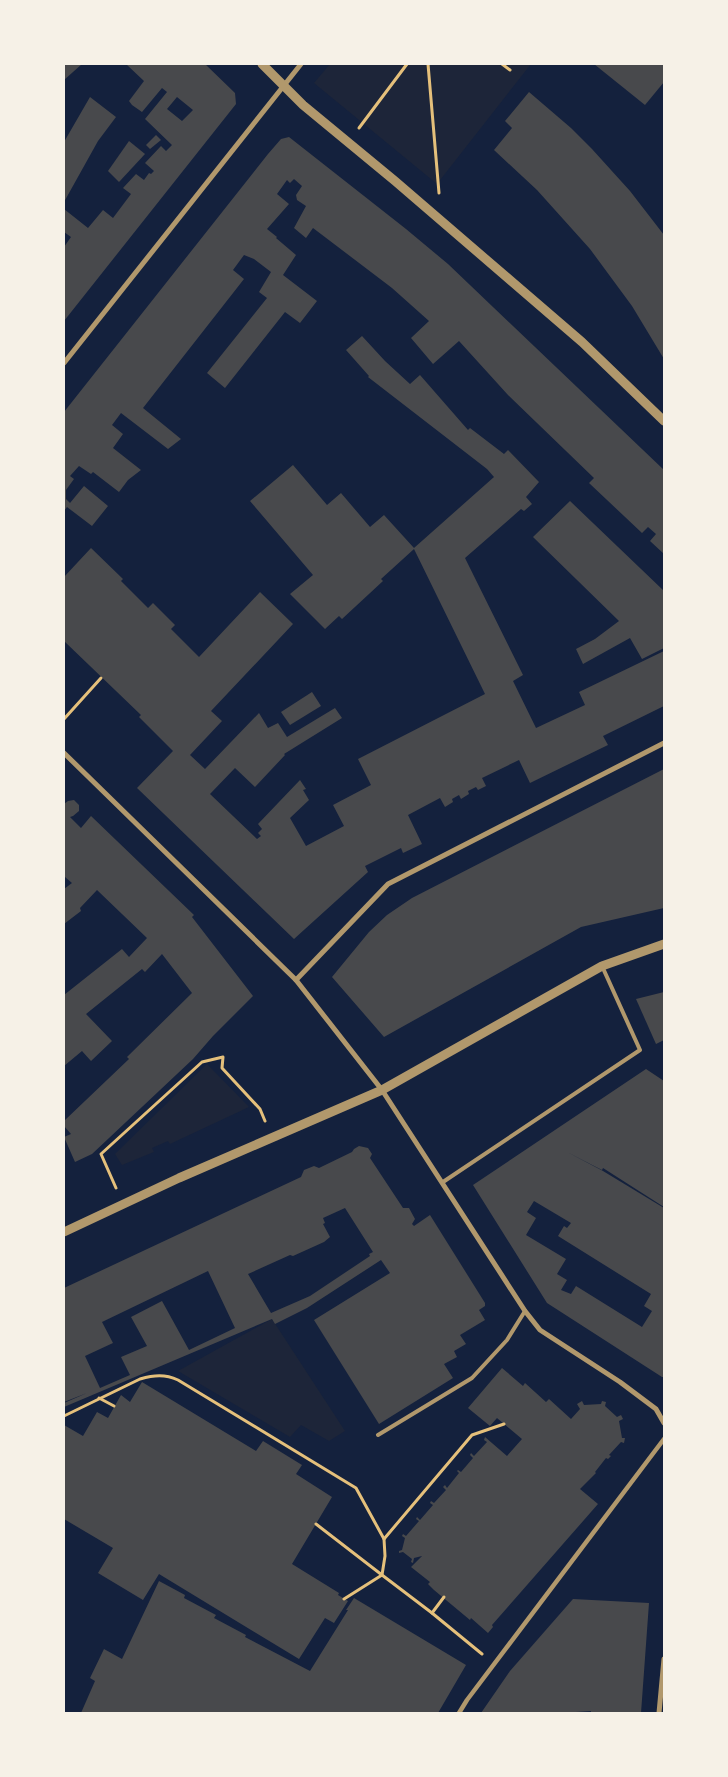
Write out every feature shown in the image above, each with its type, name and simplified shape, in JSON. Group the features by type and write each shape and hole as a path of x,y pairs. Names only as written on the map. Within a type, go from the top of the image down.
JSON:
{"street":[{"path":"262,64 303,105 442,221 582,342 664,421"},
{"path":"64,363 301,64"},
{"path":"296,980 388,884 664,743"},
{"path":"64,753 296,980 382,1090 525,1311 540,1330 620,1382 656,1409 664,1422"},
{"path":"64,1232 272,1137 382,1090 602,966 664,944"},
{"path":"459,1713 664,1440"},
{"path":"659,1713 664,1659"}],"lane":[{"path":"443,1182 640,1050 602,966"},
{"path":"378,1435 472,1378 507,1340 525,1311"}],"path":[{"path":"348,142 407,64"},
{"path":"428,64 442,221"},
{"path":"502,64 510,70"},
{"path":"64,719 101,678"},
{"path":"123,1204 101,1154 202,1062 223,1057 222,1068 260,1109 272,1137"},
{"path":"64,1416 140,1379 168,1376 178,1380 356,1488 384,1539 385,1556 382,1575 344,1599"},
{"path":"98,1398 114,1406"},
{"path":"384,1539 472,1435 504,1424"},
{"path":"316,1524 432,1613 494,1664"},
{"path":"432,1613 444,1597"}],"shaded area":[{"path":"330,64 531,64 437,184 314,83"},
{"path":"207,1064 249,1107 170,1144 168,1141 152,1148 154,1152 122,1165 115,1154"},
{"path":"272,1319 345,1431 329,1441 301,1425 290,1437 178,1371"}],"building":[{"path":"64,64 82,64 64,80"},
{"path":"126,64 205,64 235,93 236,104 64,321 64,247 71,237 64,232 64,209 88,228 103,210 113,218 131,194 123,188 136,174 144,180 149,173 151,174 154,171 145,163 161,146 166,151 172,145 145,119 167,92 162,88 142,112 129,101 144,81","holes":["177,97 193,110 182,121 167,109"]},
{"path":"594,64 664,64 664,82 645,105"},
{"path":"529,92 592,149 630,191 664,235 664,359 632,306 590,249 537,190 494,150 512,128 505,121"},
{"path":"90,97 116,117 98,141 64,202 64,142"},
{"path":"156,135 161,140 150,149 146,145"},
{"path":"289,137 448,264 664,470 664,554 650,541 656,534 648,527 642,533 589,483 594,478 508,395 459,341 433,364 411,338 429,321 392,288 313,228 306,238 294,228 306,206 297,200 296,195 302,186 294,179 290,183 287,180 277,194 289,204 267,229 296,255 283,275 317,301 300,323 285,312 225,388 207,373 267,298 259,292 271,272 254,259 244,255 233,270 244,279 143,408 181,439 168,449 121,413 112,425 123,434 113,448 141,470 128,480 119,492 93,472 91,474 79,466 70,476 74,479 66,490 66,499 70,503 84,486 108,506 92,526 67,507 64,511 64,412 268,154 281,139"},
{"path":"129,141 145,154 119,182 108,171"},
{"path":"362,336 410,384 420,375 468,430 470,428 504,454 508,450 539,482 526,497 532,504 524,511 521,509 465,558 523,675 513,681 536,728 585,705 579,692 664,651 664,706 603,736 608,745 530,783 519,760 482,778 486,786 478,790 476,787 468,791 469,794 461,799 459,795 452,799 453,802 445,807 440,798 408,815 422,844 403,853 401,848 365,866 368,872 294,939 137,788 173,751 139,717 141,715 64,641 64,577 91,548 123,579 121,581 148,608 153,603 175,625 171,629 199,657 260,592 293,624 211,711 222,721 190,755 205,769 259,713 268,728 278,723 287,737 335,708 342,718 284,754 255,787 235,768 210,794 257,839 261,836 258,833 262,829 258,824 300,780 306,789 303,790 309,800 290,818 306,846 344,826 333,805 371,785 358,759 485,694 414,549 342,619 339,616 325,629 290,594 313,575 250,501 293,465 327,505 341,493 370,527 384,515 414,548 494,477 487,469 368,377 346,350"},
{"path":"570,501 664,591 664,648 642,659 630,638 583,664 576,649 595,639 619,621 533,537"},
{"path":"312,692 321,706 290,725 281,712"},
{"path":"664,769 664,908 581,927 384,1037 332,977 369,932 387,915 412,898"},
{"path":"74,800 79,805 79,811 70,817 81,828 91,816 194,915 192,917 253,996 193,1059 92,1154 75,1162 64,1137 71,1134 64,1126 64,1121 129,1059 127,1057 192,993 162,954 145,972 142,969 86,1014 112,1041 91,1061 82,1051 64,1066 64,995 122,949 129,957 147,938 97,890 80,908 81,911 64,924 64,889 72,883 64,878 64,804"},
{"path":"664,992 664,1040 656,1044 636,999"},
{"path":"646,1069 664,1081 664,1207 603,1168 602,1170 567,1152 603,1171 664,1208 664,1377 547,1303 473,1185","holes":["534,1201 571,1223 567,1228 564,1226 558,1236 651,1294 644,1306 652,1311 642,1327 576,1286 571,1294 561,1290 567,1280 557,1274 566,1259 526,1235 536,1218 527,1212"]},
{"path":"359,1146 368,1148 372,1154 370,1158 403,1208 409,1208 415,1219 412,1224 414,1226 430,1215 485,1303 485,1306 479,1310 485,1320 460,1335 466,1344 454,1351 457,1357 444,1364 453,1378 379,1424 314,1320 390,1273 381,1260 307,1308 275,1324 272,1319 64,1407 64,1403 87,1393 64,1402 64,1288 301,1177 304,1170 314,1166 319,1168 352,1152","holes":["345,1208 373,1252 369,1254 370,1256 310,1296 271,1313 248,1274 324,1242 330,1237 323,1224 325,1223 323,1218","208,1271 235,1328 189,1350 162,1301 131,1317 147,1346 121,1357 130,1375 100,1388 85,1356 113,1343 102,1322"]},
{"path":"502,1368 523,1386 525,1383 546,1402 549,1399 571,1419 580,1409 577,1404 582,1401 584,1405 601,1404 602,1401 606,1402 605,1406 617,1417 621,1415 623,1419 619,1421 622,1438 625,1438 624,1443 621,1442 609,1455 611,1456 608,1459 606,1458 596,1473 580,1489 598,1504 492,1625 493,1627 488,1633 434,1590 428,1584 430,1582 411,1567 422,1556 414,1558 413,1563 411,1562 412,1559 403,1552 399,1553 399,1551 402,1550 405,1538 402,1536 403,1534 406,1536 419,1521 416,1519 417,1517 420,1520 433,1505 430,1503 431,1501 434,1503 446,1490 443,1487 445,1485 447,1488 459,1473 457,1471 461,1472 473,1458 470,1455 471,1453 474,1456 487,1442 484,1440 485,1437 507,1456 522,1439 497,1418 490,1426 468,1408"},
{"path":"142,1382 256,1451 263,1441 302,1465 296,1474 332,1497 292,1564 339,1593 338,1595 348,1601 334,1623 325,1618 299,1659 159,1574 143,1600 98,1573 113,1548 64,1519 64,1425 83,1436 97,1412 108,1418 121,1395 130,1402"},
{"path":"159,1581 185,1595 184,1598 216,1615 214,1618 246,1635 245,1637 310,1671 354,1598 466,1665 438,1713 81,1713 95,1681 90,1678 104,1649 122,1659"},
{"path":"573,1599 649,1603 641,1713 591,1713 591,1711 576,1713 481,1713 510,1671"}]}
